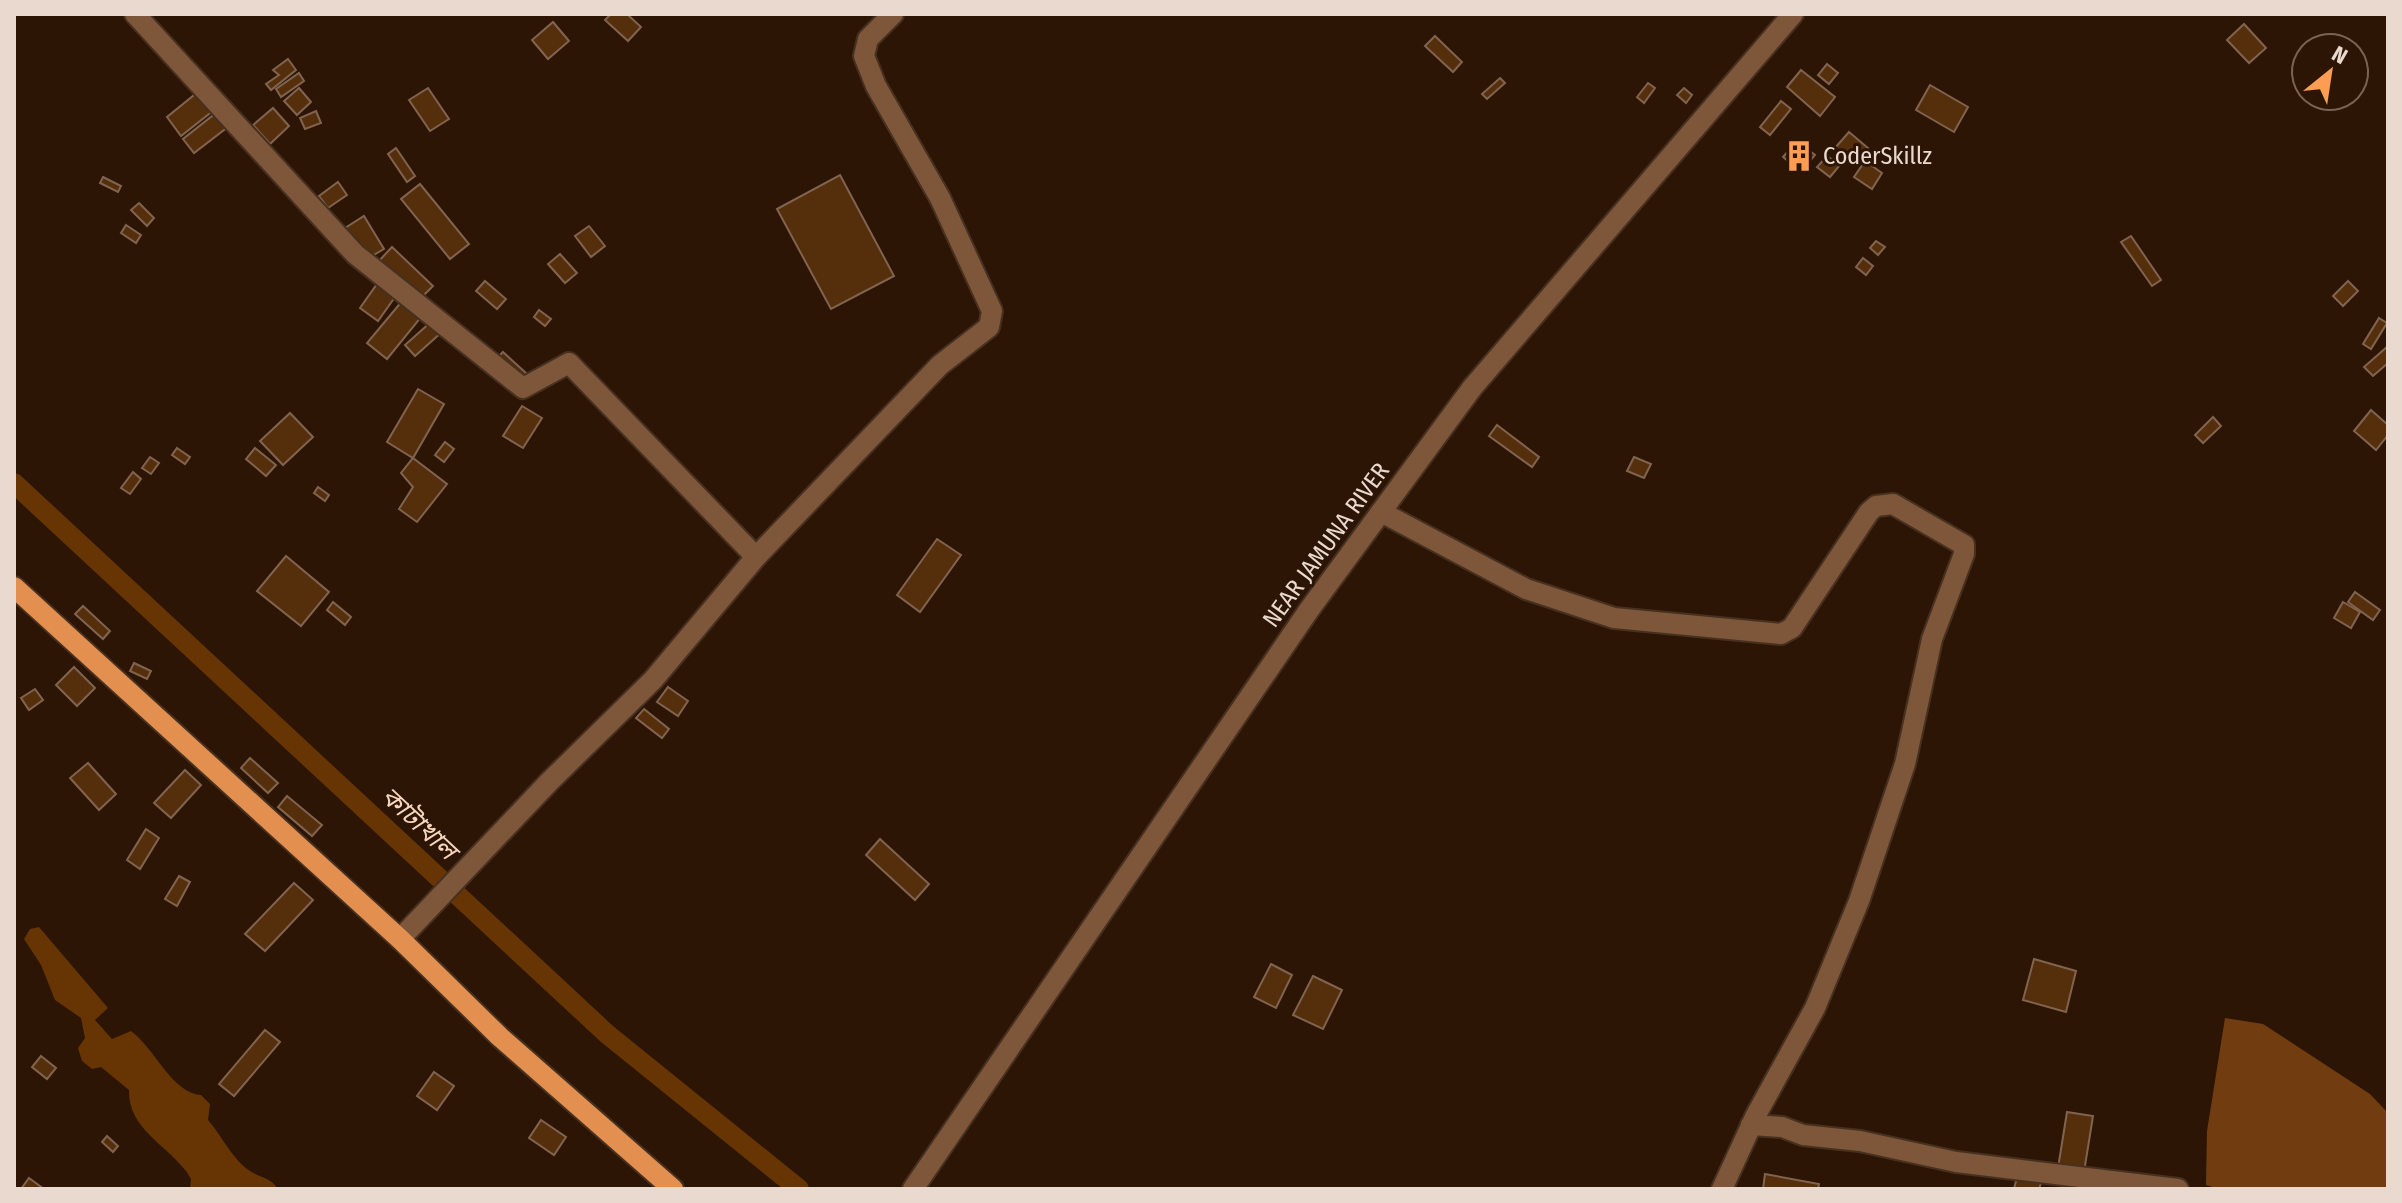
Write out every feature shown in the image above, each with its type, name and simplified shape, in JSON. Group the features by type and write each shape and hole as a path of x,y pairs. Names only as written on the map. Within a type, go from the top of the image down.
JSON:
{"main road":[{"path":"14,587 400,939 500,1037 673,1189"}],"street":[{"path":"135,14 355,254 523,388 569,363 756,557"},
{"path":"400,939 549,782 653,680 756,557 940,365 985,332 991,322 992,311 940,198 876,86 864,56 868,39 893,14"},
{"name":"NEAR JAMUNA RIVER","path":"913,1189 1309,610 1494,360 1793,14"},
{"path":"1381,512 1526,589 1614,618 1781,634 1792,628 1876,506 1893,504 1964,545 1964,554 1932,639 1905,764 1859,901 1815,1008 1751,1125 1722,1189"},
{"path":"1751,1125 1782,1127 1803,1135 1860,1141 1956,1162 2178,1189"}],"shaded area":[{"path":"39,927 108,1008 95,1020 112,1039 131,1031 140,1039 181,1087 201,1095 210,1104 208,1120 238,1160 278,1189 190,1189 191,1179 186,1171 134,1115 129,1090 101,1067 92,1069 82,1061 78,1048 85,1038 81,1018 55,1000 41,965 24,939 30,929"},
{"path":"2225,1018 2263,1024 2370,1094 2388,1113 2388,1189 2219,1189 2206,1185 2207,1131"}],"building":[{"path":"611,14 627,14 641,27 628,41 605,20"},
{"path":"553,22 569,41 548,59 532,40"},
{"path":"2244,24 2266,48 2249,63 2227,40"},
{"path":"1435,36 1462,62 1453,72 1425,46"},
{"path":"288,59 296,70 271,90 266,84 279,75 273,70"},
{"path":"1827,64 1838,73 1829,84 1818,75"},
{"path":"1801,70 1835,97 1820,116 1787,87"},
{"path":"299,73 304,81 281,97 276,89"},
{"path":"1500,78 1505,83 1487,99 1482,94"},
{"path":"1648,83 1655,88 1644,103 1637,97"},
{"path":"1930,85 1968,107 1954,132 1916,110"},
{"path":"204,87 219,106 181,136 167,117"},
{"path":"299,88 311,102 297,115 284,101"},
{"path":"428,88 449,119 430,131 409,100"},
{"path":"1684,88 1692,95 1686,103 1677,95"},
{"path":"1781,101 1791,109 1770,135 1760,127"},
{"path":"273,108 289,126 270,144 253,125"},
{"path":"221,109 233,123 194,153 183,139"},
{"path":"316,111 321,123 305,129 300,118"},
{"path":"1849,132 1868,148 1854,164 1835,148"},
{"name":"CoderSkillz","path":"1797,141 1815,155 1801,172 1783,157"},
{"path":"396,148 415,176 407,182 388,154"},
{"path":"1827,156 1840,165 1830,177 1817,167"},
{"path":"1865,161 1882,173 1872,189 1854,177"},
{"path":"840,175 894,276 831,309 777,209"},
{"path":"103,177 121,186 118,192 100,183"},
{"path":"338,182 347,195 328,208 319,196"},
{"path":"420,184 469,244 450,259 401,199"},
{"path":"139,203 154,218 147,226 131,210"},
{"path":"364,216 384,249 365,260 345,228"},
{"path":"126,225 141,235 136,243 121,233"},
{"path":"589,226 605,246 591,257 575,236"},
{"path":"2131,236 2161,280 2152,286 2121,242"},
{"path":"1876,241 1885,247 1878,255 1870,248"},
{"path":"392,247 433,286 417,302 377,263"},
{"path":"560,254 577,273 565,283 548,264"},
{"path":"1863,258 1873,266 1866,275 1856,267"},
{"path":"485,281 506,299 497,309 476,291"},
{"path":"2348,281 2358,291 2343,306 2333,296"},
{"path":"377,284 395,297 378,321 360,308"},
{"path":"403,300 422,316 387,359 367,343"},
{"path":"539,310 551,319 545,326 534,317"},
{"path":"2379,318 2387,323 2371,349 2363,344"},
{"path":"432,321 442,332 415,356 405,345"},
{"path":"2388,346 2388,363 2373,376 2364,367"},
{"path":"503,352 526,373 520,379 497,358"},
{"path":"418,389 444,404 413,458 387,442"},
{"path":"522,406 542,418 523,448 503,436"},
{"path":"2371,410 2388,425 2388,435 2376,450 2354,431"},
{"path":"290,413 313,437 283,465 260,441"},
{"path":"2213,417 2221,426 2203,443 2195,435"},
{"path":"1497,425 1539,457 1532,467 1489,436"},
{"path":"445,442 454,449 444,462 435,455"},
{"path":"177,448 190,457 185,464 172,455"},
{"path":"255,448 276,465 266,476 246,459"},
{"path":"150,457 159,463 151,474 142,468"},
{"path":"1634,457 1651,464 1644,478 1627,471"},
{"path":"413,458 447,484 417,522 399,509 413,487 401,473"},
{"path":"133,472 141,479 130,494 121,488"},
{"path":"318,487 329,495 325,501 314,493"},
{"path":"937,539 961,555 920,612 897,595"},
{"path":"286,556 329,592 301,626 257,591"},
{"path":"2355,592 2380,610 2373,620 2348,602"},
{"path":"333,602 351,617 345,625 327,610"},
{"path":"2343,602 2360,612 2351,628 2334,618"},
{"path":"83,606 110,631 103,639 75,614"},
{"path":"134,663 151,671 147,679 130,671"},
{"path":"74,667 95,688 77,706 56,685"},
{"path":"668,687 688,701 678,716 657,702"},
{"path":"35,689 43,700 29,710 21,698"},
{"path":"644,709 669,729 662,738 636,718"},
{"path":"250,758 278,783 268,793 241,768"},
{"path":"88,763 116,794 99,810 70,778"},
{"path":"185,770 201,785 171,818 154,803"},
{"path":"287,796 322,825 312,836 278,807"},
{"path":"146,829 159,838 140,869 127,860"},
{"path":"880,839 929,884 915,900 866,855"},
{"path":"179,876 190,882 177,906 165,899"},
{"path":"294,883 313,900 265,951 245,934"},
{"path":"2034,959 2076,971 2066,1012 2023,1000"},
{"path":"1271,964 1292,975 1276,1008 1254,997"},
{"path":"1313,976 1342,990 1323,1029 1293,1015"},
{"path":"265,1030 280,1042 234,1096 219,1084"},
{"path":"41,1056 56,1068 47,1079 32,1067"},
{"path":"434,1072 454,1086 437,1110 417,1096"},
{"path":"2067,1112 2093,1116 2084,1172 2058,1168"},
{"path":"541,1120 566,1137 554,1155 529,1138"},
{"path":"107,1136 118,1146 113,1152 102,1142"},
{"path":"1765,1174 1819,1184 1818,1189 1763,1189"},
{"path":"2017,1177 2041,1183 2039,1189 2014,1189"},
{"path":"29,1178 44,1189 21,1189"}],"waterway":[{"name":"কাটাখাল","path":"14,483 607,1034 799,1189"}],"place":[{"name":"CoderSkillz","path":"1799,156"}]}
